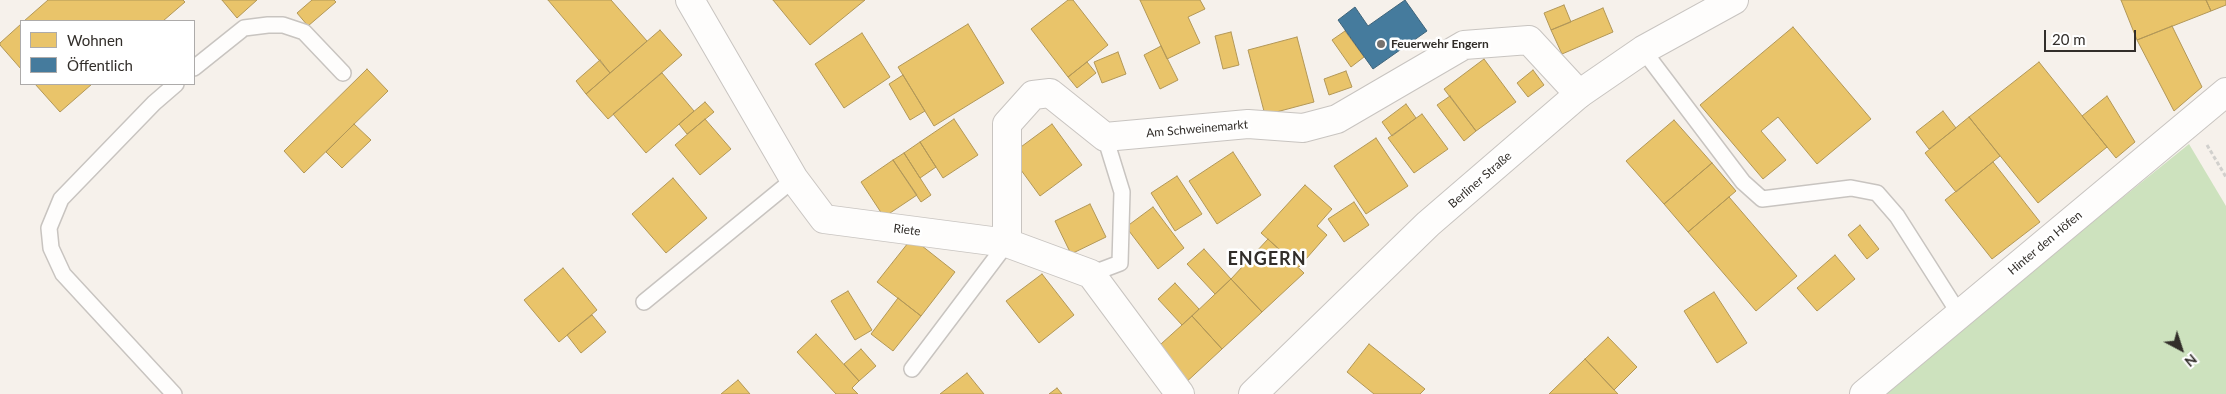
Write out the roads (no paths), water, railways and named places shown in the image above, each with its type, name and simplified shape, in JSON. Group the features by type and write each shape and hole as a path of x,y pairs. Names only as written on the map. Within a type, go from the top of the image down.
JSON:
{"street":[{"name":"Riete","path":"690,0 794,179 824,219 1006,243 1091,274"},
{"name":"Berliner Straße","path":"1253,394 1428,224 1579,94 1643,50 1734,0"},
{"name":"Am Schweinemarkt","path":"1105,137 1248,124 1303,128 1329,122 1464,45 1529,40 1579,94"},
{"name":"Hinter den Höfen","path":"1864,394 2226,92"},
{"path":"1006,243 1007,124 1033,95 1050,93 1105,137"},
{"path":"1091,274 1180,394"}],"lane":[{"path":"195,67 244,28 268,24 304,32 343,73"},
{"path":"1643,50 1743,182 1762,199 1851,188 1877,193 1897,216 1960,315"},
{"path":"174,394 63,274 51,248 49,228 60,199 154,103 175,85"},
{"path":"1091,274 1120,263 1122,192 1105,137"},
{"path":"644,302 794,179"},
{"path":"912,369 1006,243"}],"place":[{"name":"Feuerwehr Engern","path":"1381,44"}],"district":[{"name":"ENGERN","path":"1267,259"}]}
